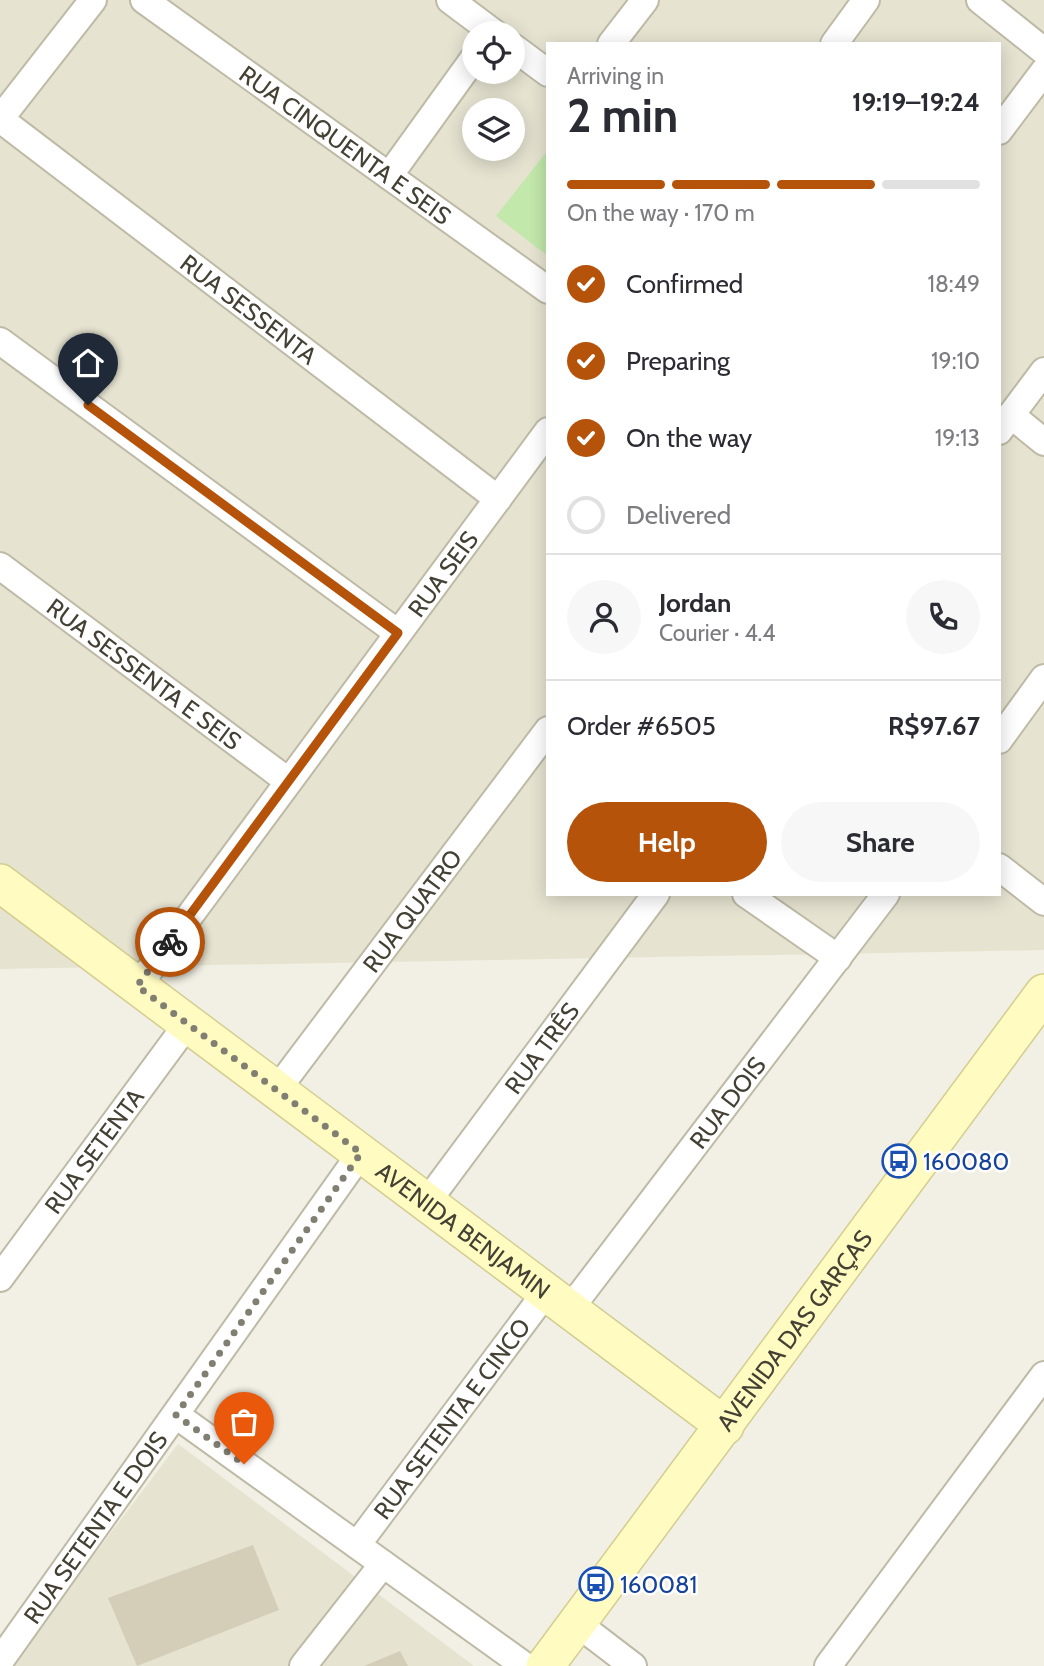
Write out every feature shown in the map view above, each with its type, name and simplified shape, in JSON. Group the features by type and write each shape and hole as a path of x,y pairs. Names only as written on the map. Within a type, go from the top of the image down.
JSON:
{"street":[{"path":"0,119 93,0"},
{"name":"RUA CINQUENTA E SEIS","path":"144,0 546,289"},
{"path":"450,0 478,21"},
{"path":"613,42 645,0"},
{"path":"835,42 866,0"},
{"path":"980,0 1044,51"},
{"path":"525,56 546,72"},
{"path":"1001,128 1044,71"},
{"path":"389,176 462,75"},
{"name":"RUA SESSENTA","path":"0,119 498,499"},
{"path":"0,341 398,633"},
{"path":"1044,371 1005,424 1044,442"},
{"name":"RUA SEIS","path":"137,986 546,434"},
{"name":"RUA SESSENTA E SEIS","path":"0,566 288,781"},
{"path":"1001,737 1044,678"},
{"name":"RUA QUATRO","path":"276,1091 546,733"},
{"path":"1001,869 1044,901"},
{"name":"AVENIDA BENJAMIN","path":"3,892 188,1023 725,1426"},
{"name":"RUA TRÊS","path":"427,1202 655,896"},
{"path":"750,896 838,958"},
{"name":"RUA DOIS","path":"558,1301 838,958 884,896"},
{"name":"AVENIDA DAS GARÇAS","path":"545,1666 1044,993"},
{"name":"RUA SETENTA","path":"0,1278 188,1023"},
{"name":"RUA SETENTA E DOIS","path":"0,1661 361,1153"},
{"name":"RUA SETENTA E CINCO","path":"357,1545 558,1301"},
{"path":"828,1666 1044,1375"},
{"path":"176,1415 525,1666"},
{"path":"303,1666 383,1564"},
{"path":"578,1624 633,1666"}],"shaded area":[{"path":"0,0 1044,0 1044,950 0,969"},
{"path":"178,1444 474,1666 10,1666"}],"green space":[{"path":"546,153 546,254 496,216"}],"building":[{"path":"253,1545 279,1610 137,1666 108,1598"},
{"path":"400,1651 408,1666 364,1666"}],"way so far":[{"path":"170,942 137,986 361,1153 176,1415 244,1464"}],"place":[{"name":"160080","path":"899,1161"},
{"name":"160081","path":"596,1584"}],"route":[{"path":"88,405 398,633 170,942"}]}
